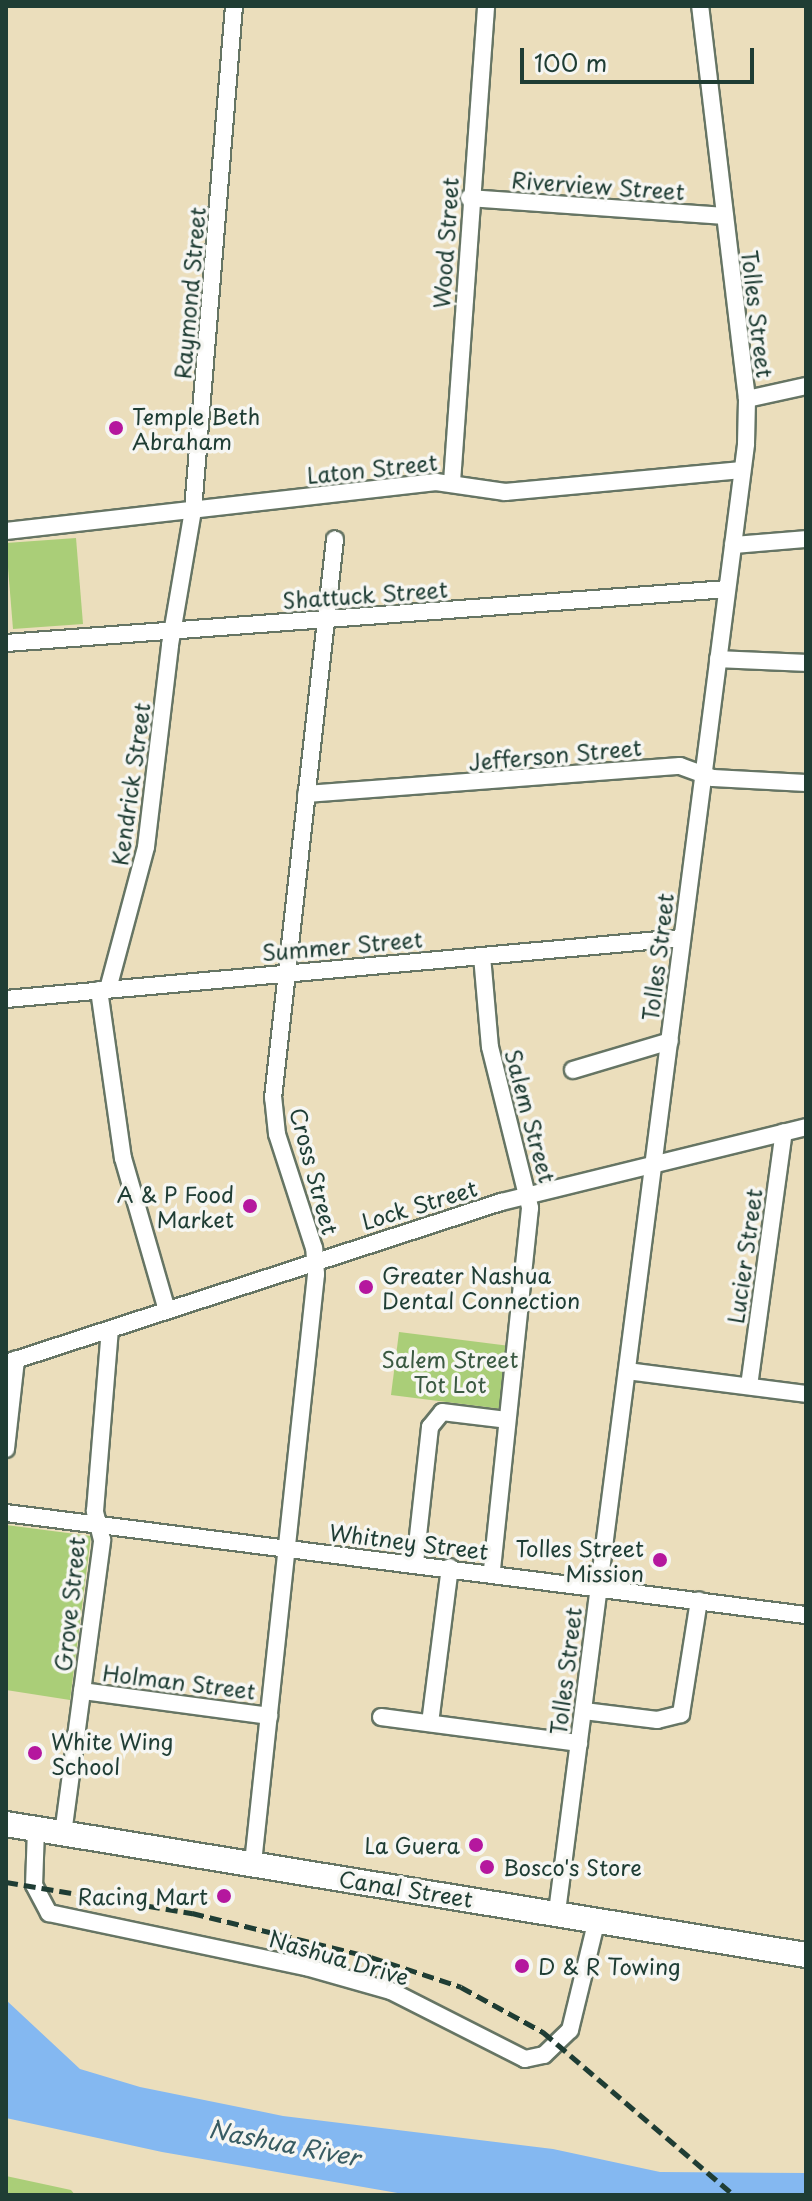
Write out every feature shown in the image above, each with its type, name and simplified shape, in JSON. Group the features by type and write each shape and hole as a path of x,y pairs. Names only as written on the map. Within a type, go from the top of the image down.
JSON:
{"street":[{"name":"Raymond Street","path":"174,631 193,510 234,6"},
{"name":"Wood Street","path":"452,482 469,198 486,6"},
{"name":"Tolles Street","path":"557,1912 742,470 747,399 700,6"},
{"name":"Riverview Street","path":"469,198 724,216"},
{"path":"747,399 806,386"},
{"name":"Laton Street","path":"6,531 452,482 505,492 742,470"},
{"name":"Cross Street","path":"253,1863 288,1549 315,1259 274,1116 335,539"},
{"path":"733,545 806,539"},
{"name":"Shattuck Street","path":"6,643 727,589"},
{"name":"Kendrick Street","path":"167,1310 123,1158 104,989 146,847 174,631"},
{"path":"718,659 806,663"},
{"name":"Jefferson Street","path":"306,794 680,766 702,773 806,783"},
{"name":"Summer Street","path":"6,999 287,971 682,938"},
{"name":"Salem Street","path":"482,956 490,1047 530,1195 492,1572"},
{"path":"573,1070 670,1041"},
{"name":"Lock Street","path":"11,1361 315,1259 530,1195 653,1161 806,1127"},
{"name":"Lucier Street","path":"749,1386 784,1132"},
{"name":"Grove Street","path":"63,1834 102,1540 99,1525 110,1330"},
{"path":"6,1449 11,1361"},
{"path":"627,1371 806,1394"},
{"path":"415,1563 430,1427 442,1412 507,1420"},
{"name":"Whitney Street","path":"6,1513 492,1572 806,1615"},
{"path":"430,1723 450,1567"},
{"path":"584,1711 657,1720 681,1714 699,1600"},
{"name":"Holman Street","path":"82,1691 269,1716"},
{"path":"381,1717 579,1743"},
{"name":"Canal Street","path":"6,1824 806,1955"},
{"name":"Nashua Drive","path":"36,1829 34,1885 49,1913 306,1967 391,1991 528,2059 548,2053 570,2030 597,1919"}],"green space":[{"path":"76,538 83,624 13,629 6,543"},
{"name":"Salem Street Tot Lot","path":"399,1332 510,1346 502,1409 391,1395"},
{"path":"6,1525 91,1536 70,1700 6,1690"},
{"path":"6,2176 71,2190 75,2195 6,2195"}],"water":[{"name":"Nashua River","path":"6,2000 80,2069 140,2087 283,2116 553,2149 660,2172 806,2173 806,2195 409,2195 162,2152 6,2118"}],"railway":[{"path":"6,1882 192,1913 371,1957 461,1987 543,2032 734,2195"}],"place":[{"name":"Temple Beth Abraham","path":"116,428"},
{"name":"A & P Food Market","path":"250,1206"},
{"name":"Greater Nashua Dental Connection","path":"366,1287"},
{"name":"Tolles Street Mission","path":"660,1560"},
{"name":"White Wing School","path":"35,1753"},
{"name":"La Guera","path":"476,1845"},
{"name":"Bosco's Store","path":"487,1867"},
{"name":"Racing Mart","path":"224,1896"},
{"name":"D & R Towing","path":"522,1966"}]}
